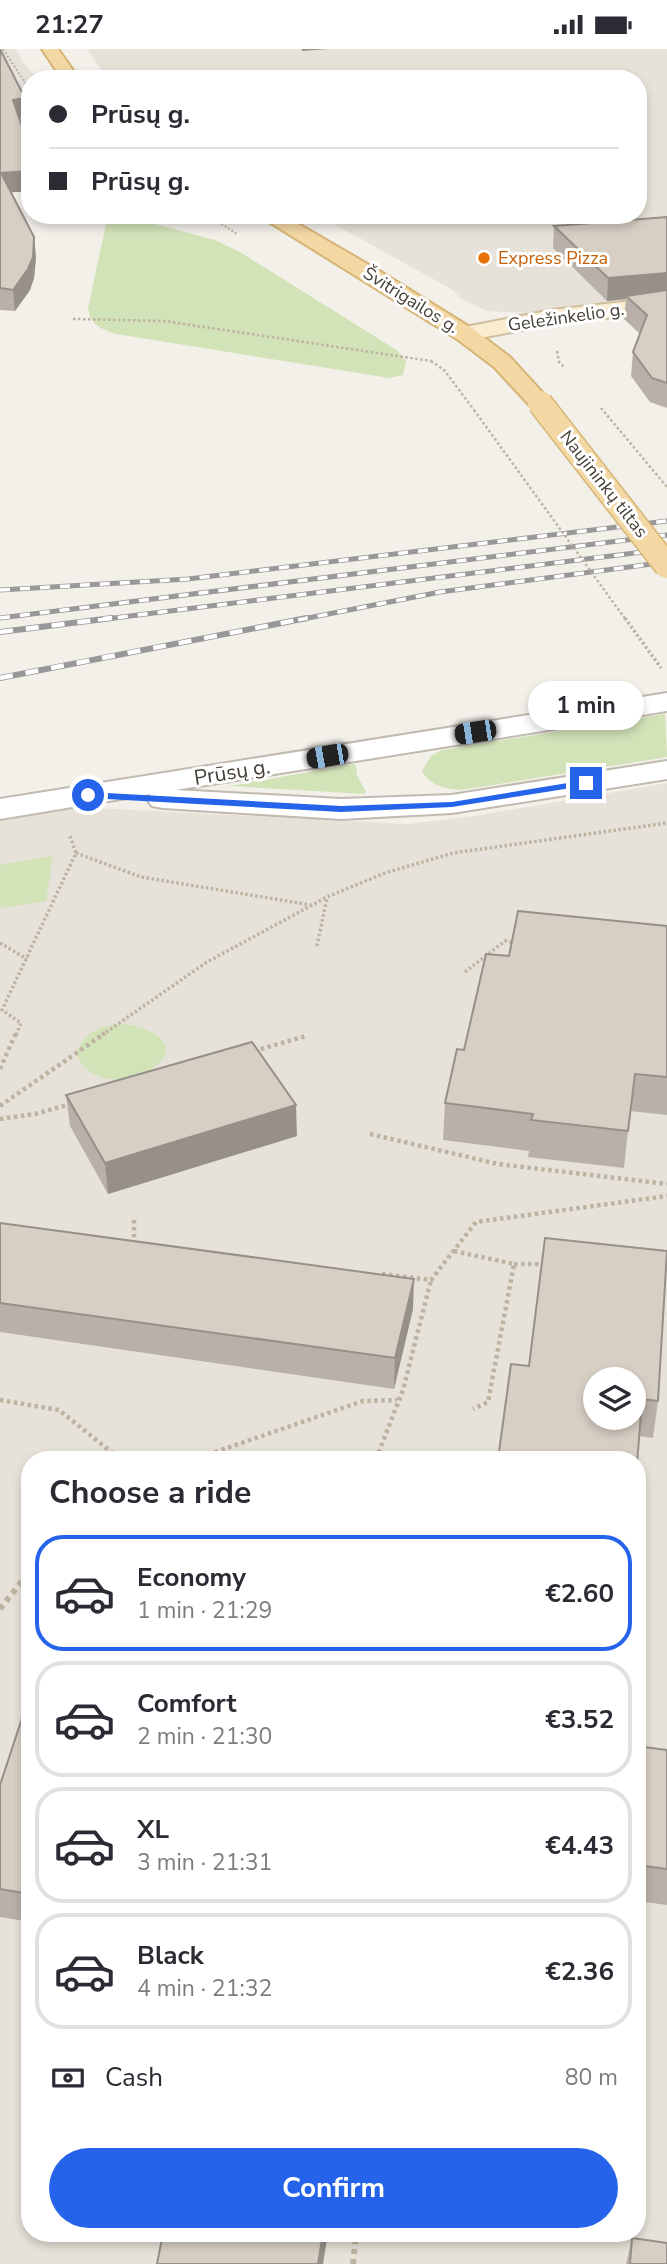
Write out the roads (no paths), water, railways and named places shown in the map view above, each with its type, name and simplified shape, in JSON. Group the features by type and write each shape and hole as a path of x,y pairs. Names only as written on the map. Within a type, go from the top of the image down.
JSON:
{"main road":[{"path":"50,49 65,70"},
{"name":"Švitrigailos g.","path":"284,224 374,276 465,334 502,362 540,403"},
{"name":"Geležinkelio g.","path":"465,334 552,317 667,305"},
{"name":"Naujininkų tiltas","path":"540,403 667,566"}],"street":[{"name":"Prūsų g.","path":"0,809 667,702"},
{"name":"Prūsų g.","path":"377,748 383,775 412,794 452,804"},
{"name":"Prūsų g.","path":"88,795 341,809 452,804 667,770"}],"railway":[{"path":"0,590 188,579 667,521"},
{"path":"0,618 667,535"},
{"path":"98,620 667,549"},
{"path":"298,620 440,592 667,562"},
{"path":"0,632 112,618"},
{"path":"0,678 307,618"}],"place":[{"name":"Express Pizza","path":"484,258"}]}
